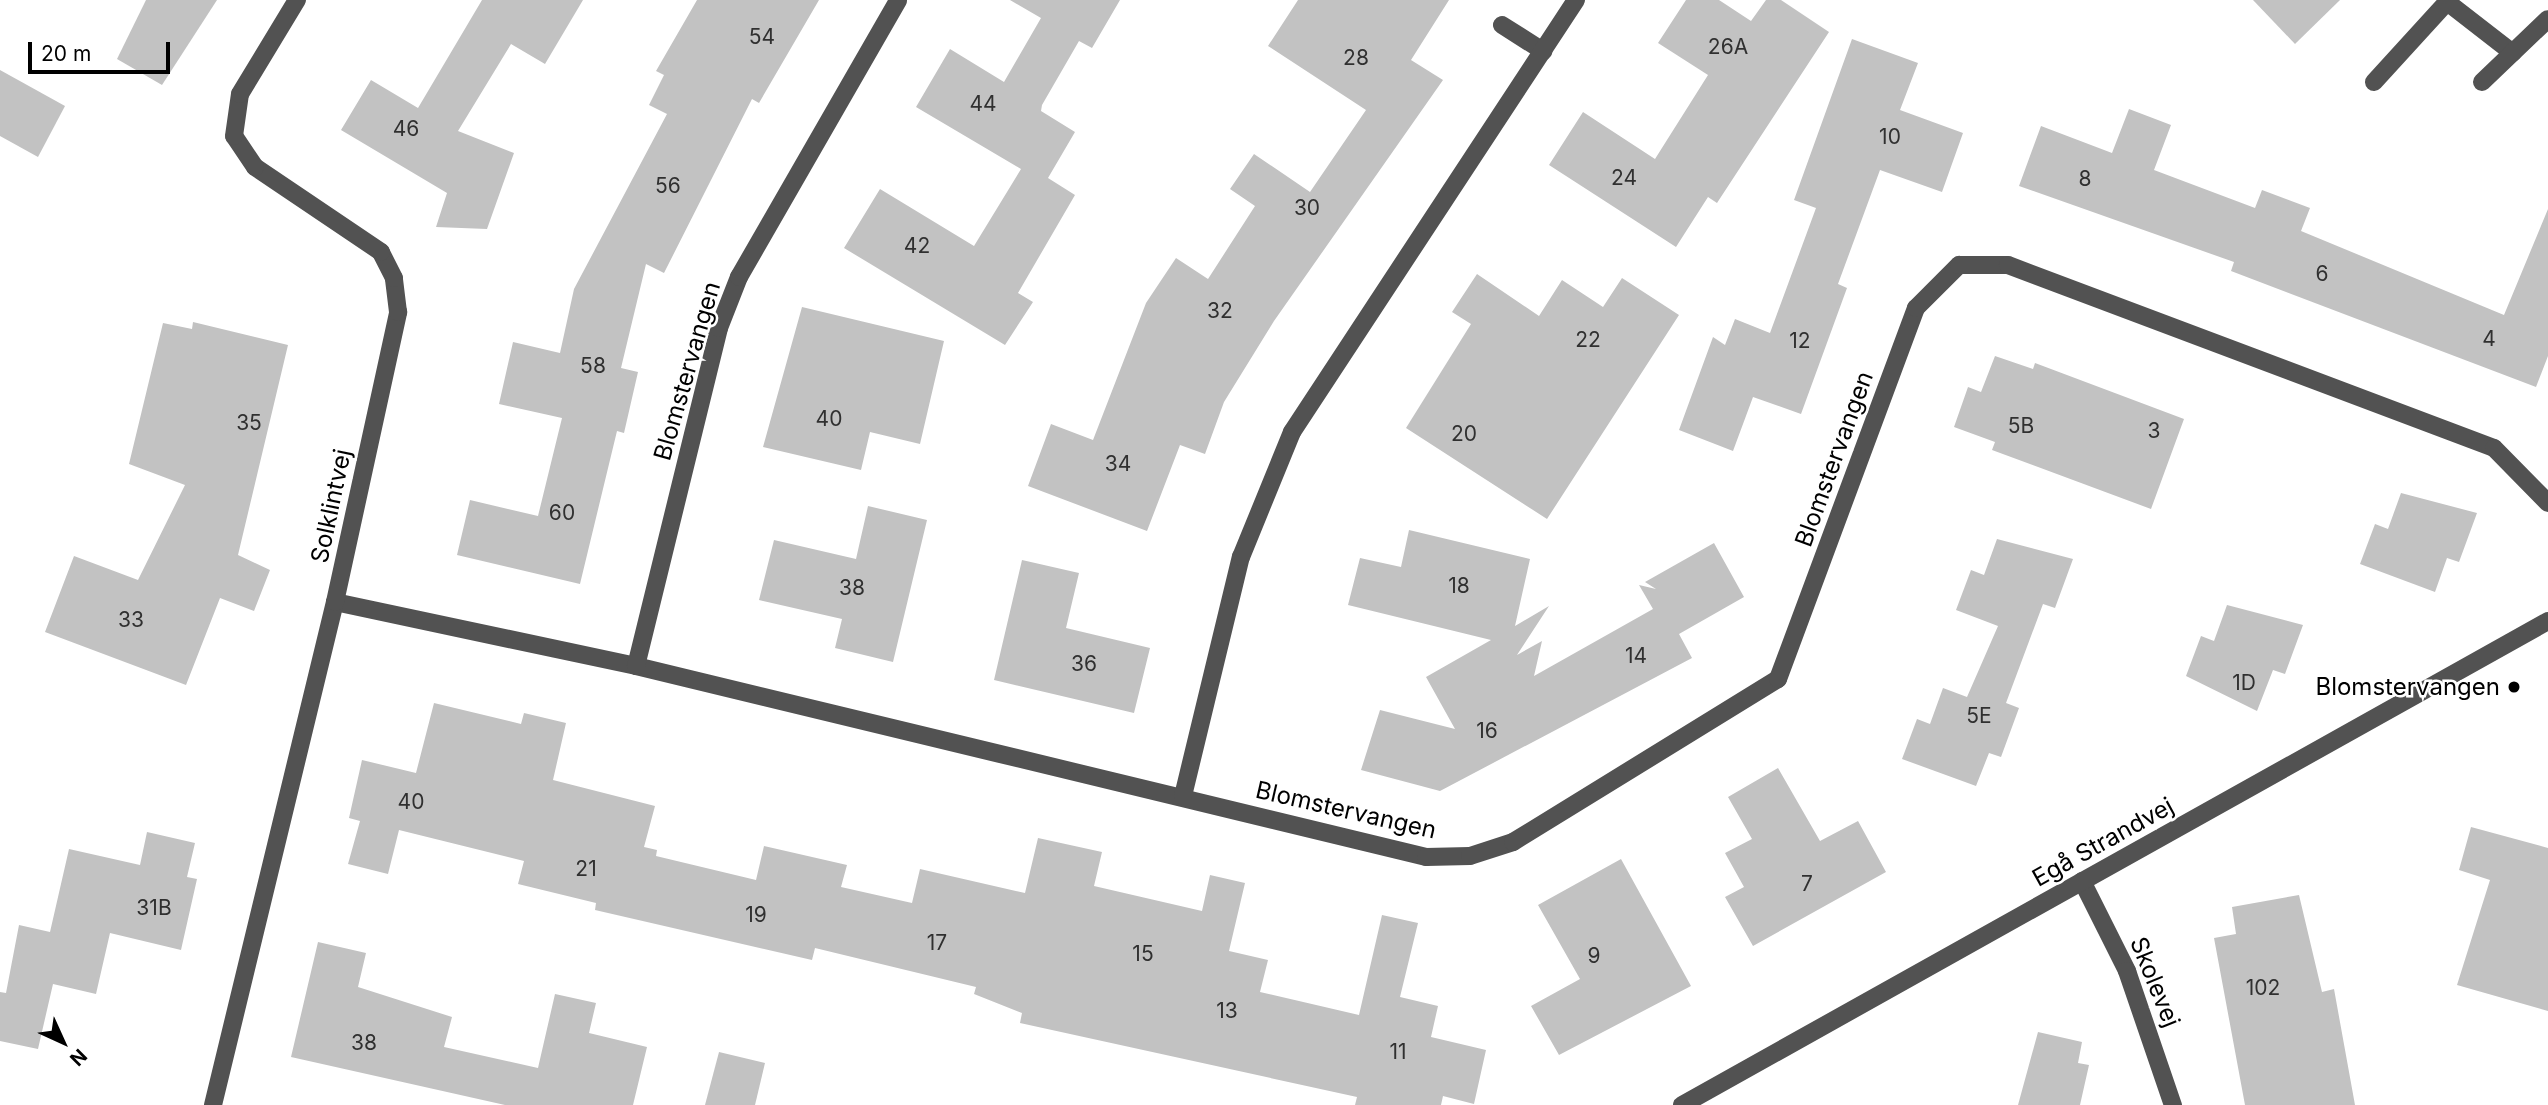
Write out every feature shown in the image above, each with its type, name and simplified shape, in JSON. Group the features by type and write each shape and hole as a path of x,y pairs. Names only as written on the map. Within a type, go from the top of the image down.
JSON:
{"street":[{"name":"Solklintvej","path":"213,1105 335,602 398,312 394,278 381,252 255,167 234,136 240,94 296,0"},
{"name":"Blomstervangen","path":"636,666 734,289 769,217 898,0"},
{"path":"1183,796 1241,557 1292,432 1576,0"},
{"path":"2374,82 2447,2 2513,53"},
{"path":"2482,82 2548,19"},
{"path":"1502,25 1543,51"},
{"name":"Blomstervangen","path":"335,602 636,666 1183,796 1426,857 1470,856 1513,842 1778,679 1916,308 1959,265 2008,265 2494,448 2548,503"},
{"name":"Egå Strandvej","path":"1682,1105 2548,621"},
{"name":"Skolevej","path":"2082,881 2127,971 2172,1105"}],"building":[{"path":"146,0 217,0 162,85 117,59"},
{"path":"482,0 583,0 545,64 511,44 458,131 514,153 487,229 436,227 447,193 341,130 371,80 418,108"},
{"path":"697,0 819,0 759,103 752,99 664,273 646,264 621,368 638,372 624,433 617,431 580,584 457,555 470,500 538,516 562,418 499,404 513,342 560,353 574,289 667,114 649,105 664,75 656,71"},
{"path":"1010,0 1120,0 1092,48 1079,41 1042,105 1041,111 1075,132 1048,178 1075,195 1018,293 1033,302 1005,345 844,248 880,189 974,246 1021,169 916,107 950,49 1004,82 1041,18"},
{"path":"1298,0 1449,0 1411,60 1443,80 1274,321 1224,402 1205,454 1180,445 1147,531 1028,486 1051,424 1093,440 1146,303 1176,258 1208,279 1255,206 1230,189 1254,154 1310,192 1366,110 1268,46"},
{"path":"1686,0 1719,0 1751,21 1766,0 1781,0 1829,32 1717,203 1708,197 1676,247 1549,165 1583,112 1655,159 1708,75 1658,43"},
{"path":"2253,0 2340,0 2295,44"},
{"path":"1852,39 1918,63 1900,110 1963,133 1942,192 1880,170 1838,284 1847,288 1801,414 1753,397 1733,451 1679,430 1713,337 1725,345 1735,319 1770,333 1816,208 1794,200"},
{"path":"0,70 65,106 38,157 0,136"},
{"path":"2129,109 2171,125 2154,170 2255,208 2262,190 2310,208 2301,231 2504,315 2548,209 2548,356 2536,387 2231,271 2234,262 2019,186 2041,126 2112,153"},
{"path":"1477,274 1539,316 1562,280 1603,307 1622,278 1679,315 1547,519 1406,428 1471,324 1452,312"},
{"path":"802,307 944,341 920,444 870,432 861,470 763,447"},
{"path":"193,322 288,345 238,555 270,570 254,611 220,598 186,685 45,632 74,556 138,580 185,485 129,464 163,323 192,329"},
{"path":"1995,356 2033,369 2035,363 2184,419 2151,509 1992,450 1995,442 1954,427 1968,387 1981,392"},
{"path":"2401,493 2477,513 2459,562 2447,558 2435,592 2360,564 2375,524 2388,529"},
{"path":"868,506 927,520 893,662 835,648 842,619 759,600 774,540 856,559"},
{"path":"1409,530 1530,559 1515,626 1549,606 1517,655 1542,641 1534,676 1653,609 1639,585 1656,589 1645,582 1714,543 1744,597 1679,634 1692,658 1440,791 1361,770 1380,710 1455,729 1426,677 1491,640 1348,605 1360,558 1401,567"},
{"path":"1997,539 2073,559 2055,608 2043,604 2006,703 2019,708 2001,757 1989,753 1976,786 1902,759 1917,719 1930,724 1943,688 1967,697 1998,626 1956,610 1971,570 1984,575"},
{"path":"1022,560 1079,573 1066,628 1150,648 1134,713 994,680"},
{"path":"2227,605 2303,625 2285,674 2273,670 2257,711 2186,676 2201,636 2214,641"},
{"path":"434,703 521,724 524,713 566,723 553,780 655,806 644,847 657,850 656,856 756,880 764,846 847,865 841,887 912,903 920,869 1025,893 1038,838 1102,852 1094,886 1202,911 1210,875 1245,883 1229,951 1268,960 1260,992 1359,1015 1382,915 1418,923 1400,997 1438,1006 1431,1037 1486,1050 1474,1104 1443,1096 1441,1105 1355,1105 1357,1097 1020,1023 1022,1013 974,994 976,987 815,948 812,960 595,910 596,903 518,884 524,861 399,830 388,874 348,864 360,821 349,818 362,760 416,773"},
{"path":"1778,768 1820,841 1858,821 1886,872 1753,946 1725,897 1744,887 1725,853 1752,839 1728,797"},
{"path":"2471,827 2548,848 2548,1011 2457,985 2490,880 2459,870"},
{"path":"147,832 195,843 187,877 197,879 181,950 110,933 96,994 53,984 38,1049 0,1041 0,992 6,993 19,925 50,932 69,849 140,865"},
{"path":"1621,859 1691,986 1559,1055 1531,1006 1580,979 1538,905"},
{"path":"2299,895 2322,992 2334,989 2355,1105 2245,1105 2214,938 2236,934 2232,907"},
{"path":"318,942 366,953 358,987 452,1017 444,1047 538,1068 555,994 596,1003 589,1033 647,1047 633,1105 505,1105 291,1057"},
{"path":"2038,1032 2082,1042 2078,1063 2089,1065 2080,1105 2018,1105"},
{"path":"719,1052 765,1063 755,1105 705,1105"}],"place":[{"name":"Blomstervangen","path":"2514,687"}]}
